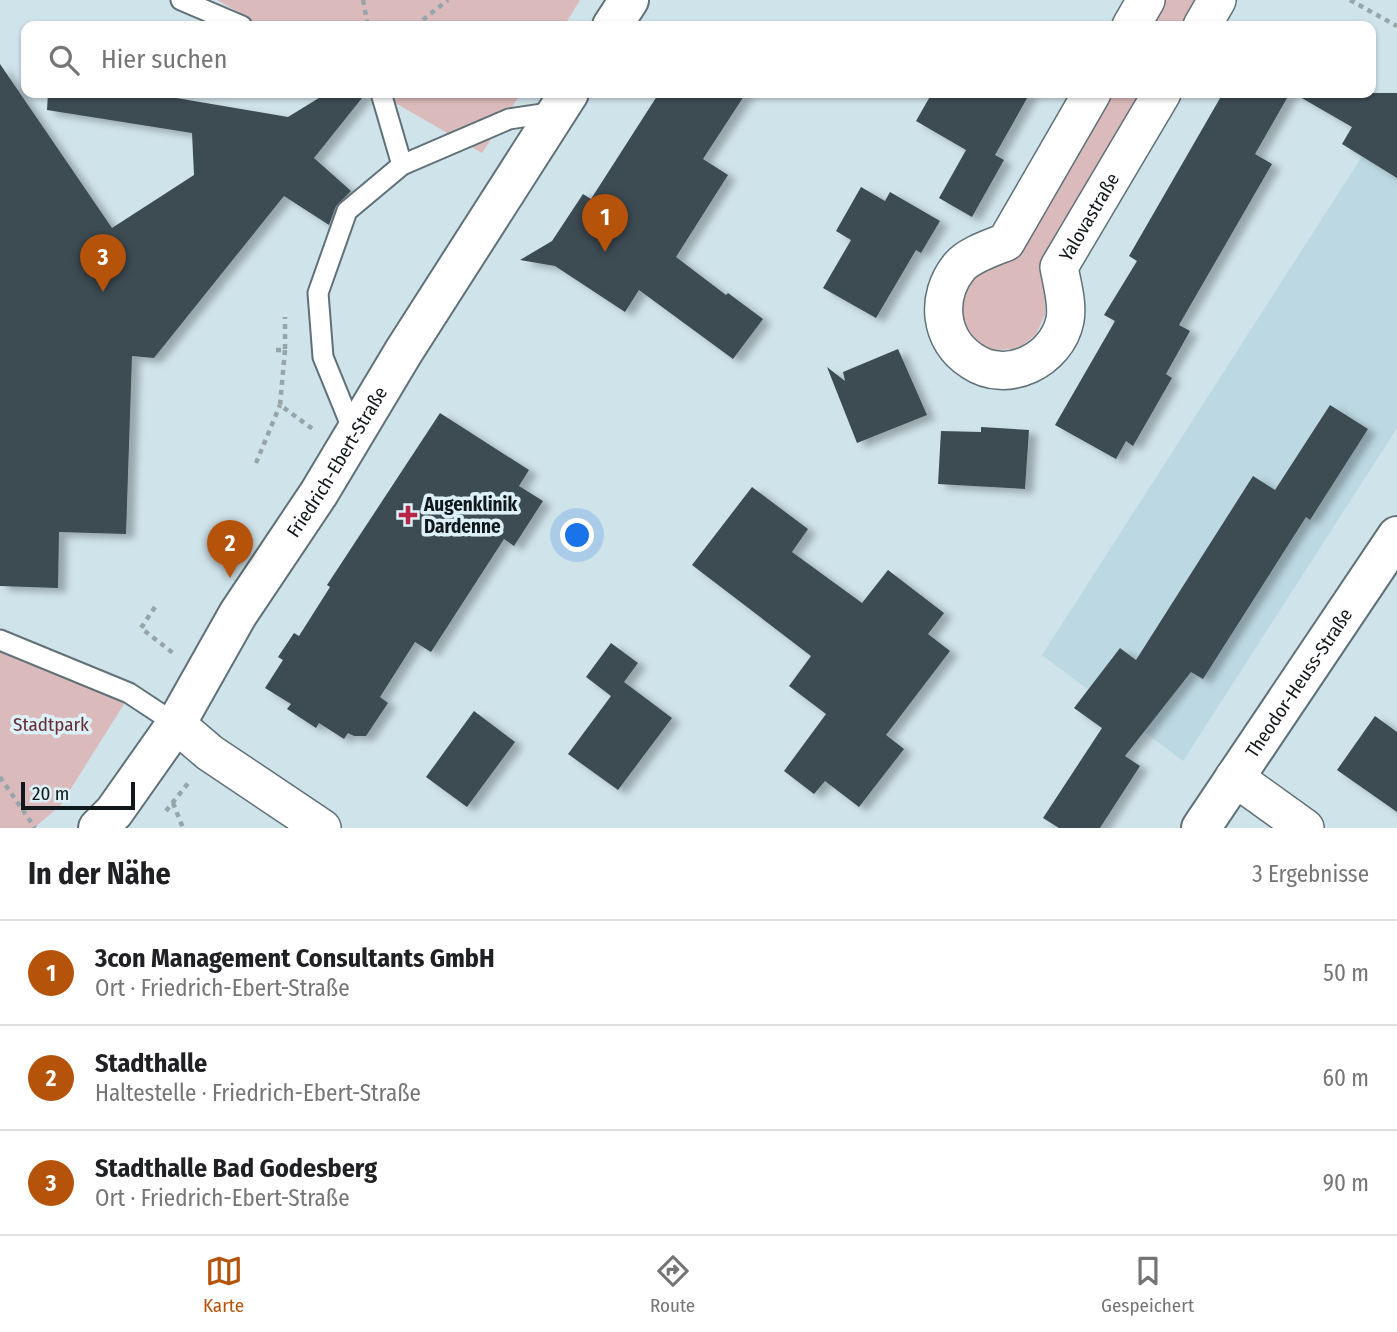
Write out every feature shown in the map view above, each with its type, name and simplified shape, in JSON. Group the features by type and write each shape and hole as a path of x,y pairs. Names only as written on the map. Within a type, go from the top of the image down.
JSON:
{"street":[{"path":"615,21 629,0"},
{"path":"1134,21 1146,0"},
{"path":"1205,21 1217,0"},
{"name":"Yalovastraße","path":"1089,98 1006,242 984,250 960,265 944,293 943,322 956,349 973,362 989,369 1010,370 1025,367 1044,356 1058,339 1065,321 1066,306 1059,267 1159,98"},
{"name":"Friedrich-Ebert-Straße","path":"99,828 114,812 176,724 238,614 319,494 563,102"},
{"name":"Theodor-Heuss-Straße","path":"1201,828 1397,536"},
{"path":"176,724 210,753 322,828"},
{"path":"1234,777 1305,828"}],"lane":[{"path":"181,0 230,21"},
{"path":"382,98 402,165"},
{"path":"349,442 323,358 318,293 347,211 402,165 509,120 563,102"},
{"path":"0,640 129,693 176,724"}],"path":[{"path":"363,0 367,21"},
{"path":"421,21 448,0"},
{"path":"1350,0 1397,26"},
{"path":"256,463 280,405 285,317"},
{"path":"276,350 285,350"},
{"path":"280,405 349,442"},
{"path":"155,607 141,628 202,676"},
{"path":"0,777 35,828"},
{"path":"173,803 183,828"}],"shaded area":[{"path":"1397,102 1397,428 1183,761 1042,655"}],"green space":[{"path":"217,0 580,0 567,21 253,21"},
{"path":"1165,0 1195,0 1183,21 1153,21"},
{"path":"387,98 518,98 482,153"},
{"path":"1108,98 1139,98 1044,267 1045,315 1036,334 1023,345 1013,349 994,350 981,345 968,334 961,320 961,297 976,274 1021,248"},
{"name":"Stadtpark","path":"0,634 124,704 60,806 34,828 0,828"}],"building":[{"path":"0,64 112,228 194,175 192,133 47,110 48,98 176,98 288,117 319,98 362,98 314,158 351,191 336,206 329,225 284,196 154,358 132,356 126,534 59,532 58,588 0,586"},
{"path":"1376,93 1397,93 1397,178 1342,144 1352,127 1302,98 1376,98"},
{"path":"656,98 743,98 703,159 728,175 676,257 763,319 733,359 639,290 625,312 555,266 520,260 552,241 583,194 591,199"},
{"path":"929,98 1027,98 995,155 1004,160 972,217 939,198 966,150 916,121"},
{"path":"1220,98 1287,98 1255,154 1272,164 1179,325 1190,331 1166,374 1172,378 1133,446 1126,441 1116,459 1055,425 1115,321 1104,315 1137,261 1129,256"},
{"path":"861,187 885,201 890,192 940,221 921,253 916,250 876,318 823,288 851,240 836,231"},
{"path":"898,349 927,415 857,443 827,367 845,381 843,372"},
{"path":"1330,405 1368,429 1310,520 1306,517 1203,679 1191,672 1125,756 1140,766 1100,828 1059,828 1043,818 1102,728 1074,708 1120,648 1136,660 1253,476 1275,490"},
{"path":"440,413 529,470 519,486 543,501 514,546 504,539 431,652 415,642 380,697 388,703 366,736 348,733 344,739 319,723 316,728 287,709 291,704 265,688 283,660 278,657 294,633 299,636 330,587 327,585"},
{"path":"981,427 1029,430 1025,489 938,484 941,431 981,432"},
{"path":"752,487 808,529 792,552 862,603 888,570 944,613 928,634 950,651 886,735 904,749 859,807 825,781 814,794 784,771 826,714 789,686 811,656 692,565"},
{"path":"611,643 638,663 624,682 672,718 618,790 568,754 611,696 586,677"},
{"path":"474,711 515,742 467,807 426,777"},
{"path":"1375,716 1397,732 1397,812 1337,770"}],"place":[{"name":"3con Management Consultants GmbH","path":"605,252"},
{"name":"Stadthalle Bad Godesberg","path":"103,292"},
{"name":"Augenklinik Dardenne","path":"408,515"},
{"name":"Stadthalle","path":"230,578"}]}
